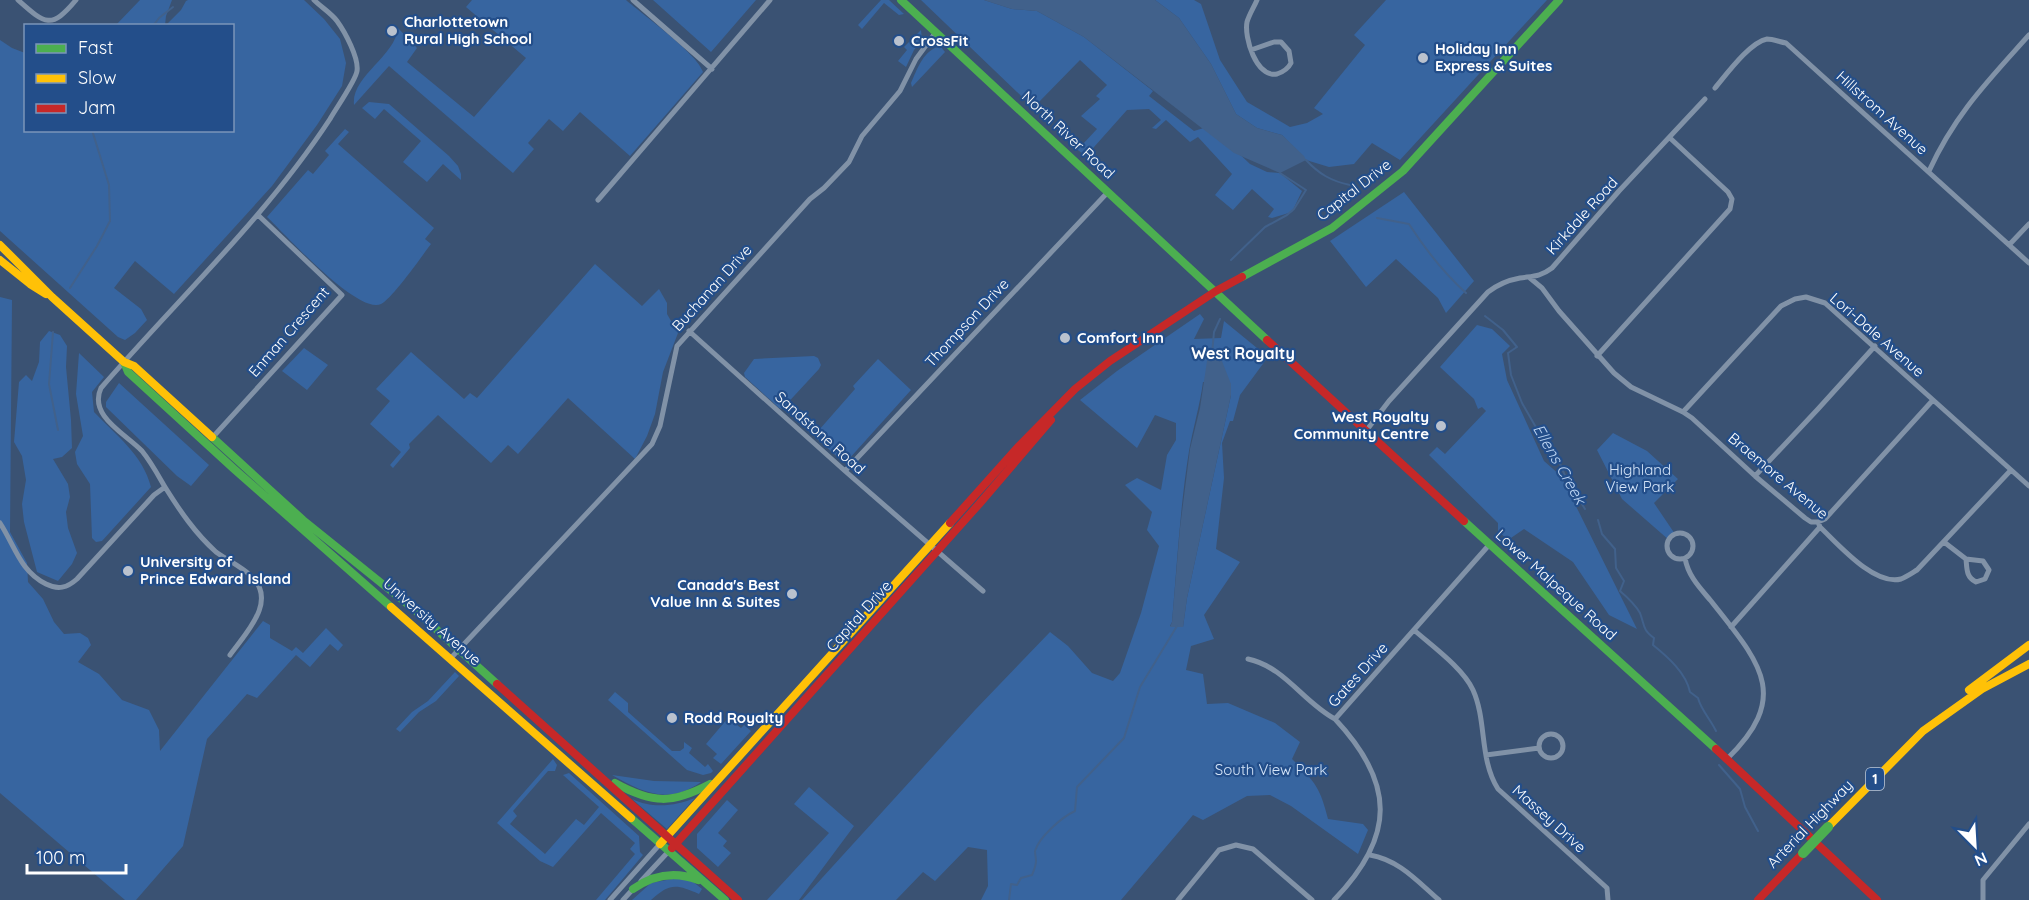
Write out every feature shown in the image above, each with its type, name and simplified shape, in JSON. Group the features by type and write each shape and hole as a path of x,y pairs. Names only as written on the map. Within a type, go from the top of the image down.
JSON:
{"main road":[{"name":"North River Road","path":"901,0 1216,291"},
{"name":"Capital Drive","path":"667,844 718,780 1038,437 1068,397 1110,361 1216,291 1332,228 1403,171 1559,0"},
{"name":"University Avenue","path":"0,245 189,429 450,659 667,844"},
{"name":"University Avenue","path":"0,260 30,284 52,297"},
{"name":"Lower Malpeque Road","path":"1216,291 1877,900"},
{"name":"University Avenue","path":"121,365 134,366 303,520 395,592 598,774 723,898"},
{"name":"Capital Drive","path":"667,844 933,549"},
{"path":"1923,731 1952,704 2029,645"},
{"name":"Arterial Highway","path":"1758,900 1923,731 1982,689 2029,664"},
{"path":"598,774 629,792 655,800 683,798 718,780"},
{"path":"667,844 738,900"},
{"path":"633,890 650,878 686,875 702,882 723,898"}],"street":[{"path":"18,0 38,18 50,21 58,19 76,0"},
{"path":"230,655 259,613 262,600 260,589 249,574 217,552 197,532 142,452 107,419 99,408 98,401 101,388 258,215 304,158 357,71 353,49 337,21 314,0"},
{"path":"633,0 712,69"},
{"path":"598,200 770,0"},
{"path":"1251,50 1274,42 1281,42 1289,51 1291,63 1283,71 1270,74 1264,72 1256,62 1251,50 1247,23 1257,0"},
{"name":"Buchanan Drive","path":"450,659 652,444 660,426 676,346 810,199 849,162 862,136 900,91 916,59 936,32"},
{"path":"1929,171 1958,117 1972,98 2029,35"},
{"name":"Hillstrom Avenue","path":"1714,88 1750,48 1769,39 1786,43 2029,263"},
{"name":"Kirkdale Road","path":"1366,431 1389,401 1488,292 1508,282 1530,278 1552,268 1619,191 1705,99"},
{"path":"1598,356 1730,210 1732,199 1728,192 1670,138"},
{"name":"Thompson Drive","path":"845,471 1108,192"},
{"name":"Enman Crescent","path":"212,438 342,295 258,215"},
{"path":"2009,245 2029,224"},
{"name":"Braemore Avenue","path":"1530,278 1542,288 1598,356 1631,387 1683,412 1805,518 1819,525 1862,566 1881,578 1900,579 1917,570 2011,470"},
{"name":"Lori-Dale Avenue","path":"1683,412 1781,306 1795,299 1806,297 1825,303 2029,486"},
{"name":"Sandstone Road","path":"689,331 982,591"},
{"path":"1755,476 1875,346"},
{"path":"1731,627 1819,525 1933,400"},
{"path":"0,523 20,560 30,573 54,587 66,587 77,579 154,495 165,487"},
{"path":"1677,534 1685,534 1693,543 1691,554 1685,558 1677,559 1668,551 1669,540 1677,534"},
{"path":"1944,542 1966,559 1983,561 1989,570 1985,579 1976,582 1968,576 1966,559"},
{"name":"Gates Drive","path":"1334,900 1348,886 1370,855 1378,832 1380,814 1378,786 1365,756 1335,719 1490,545"},
{"path":"1685,558 1691,576 1751,652 1761,673 1763,693 1761,712 1754,729 1726,759"},
{"name":"Massey Drive","path":"1414,630 1466,677 1477,699 1486,755 1493,781 1498,789 1607,888 1608,900"},
{"path":"1248,660 1284,676 1307,698 1335,719"},
{"path":"1550,734 1557,736 1562,744 1560,753 1553,757 1543,754 1539,748 1541,739 1550,734"},
{"path":"1486,755 1539,748"},
{"path":"1983,900 1983,880 2029,824"},
{"path":"623,900 667,844"},
{"path":"610,900 667,844"},
{"path":"1178,900 1219,850 1236,845 1253,849 1312,900"},
{"path":"1370,855 1401,866 1439,900"}],"green space":[{"path":"140,0 172,0 165,24 117,24"},
{"path":"188,0 304,0 324,19 340,39 346,63 342,86 317,125 272,186 174,294 135,261 114,288 141,309 147,320 125,340 118,337 0,231 0,40 24,53 24,132 234,132 234,24 167,24"},
{"path":"472,0 626,0 681,45 699,64 703,72 630,156 580,112 563,131 549,119 528,143 534,149 513,173 389,66 354,105 359,85 389,48 398,28 417,48 407,62 474,117 526,58 466,7"},
{"path":"653,0 756,0 711,52"},
{"path":"881,0 889,0 904,14 899,15 884,3 862,29 858,25"},
{"path":"921,0 984,0 1012,9 1037,11 1084,37 1153,91 1149,96 1194,131 1210,126 1250,164 1267,172 1280,173 1302,191 1292,212 1268,217 1274,209 1252,189 1233,210 1215,195 1232,174 1198,137 1190,142 1166,120 1156,129 1152,128 1161,120 1149,109 1127,110 1086,156 1071,145 1077,141 1082,145 1097,129 1081,116 1100,99 1096,96 1107,85 1080,60 1037,104 1043,109 1039,113"},
{"path":"1155,0 1194,0 1201,4 1220,60 1247,102 1290,127 1307,123 1323,114 1314,108 1365,45 1354,35 1386,0 1547,0 1400,160 1372,143 1354,164 1329,167 1306,160 1282,135 1257,128 1236,114 1211,64 1179,18"},
{"path":"921,30 922,40 906,67 898,61 907,50 904,47"},
{"path":"941,47 945,52 912,87 911,83 921,62 927,53"},
{"path":"369,102 389,104 449,156 458,166 461,180 443,164 427,182 403,162 421,141 384,109 375,119 362,108"},
{"path":"345,129 349,132 338,144 434,228 425,239 431,244 399,286 381,304 370,304 340,286 267,217 308,170 313,174 329,155 325,151"},
{"path":"1404,192 1474,281 1446,313 1438,298 1396,259 1366,287 1330,241"},
{"path":"595,264 642,306 659,289 667,303 667,314 678,333 663,372 655,414 635,459 568,398 518,454 508,445 491,463 438,415 409,444 410,448 393,468 390,465 401,452 370,424 390,401 376,389 411,352 464,399 470,393 477,398"},
{"path":"0,297 12,300 10,532 27,563 28,582 43,599 54,622 64,634 80,633 88,638 91,645 78,662 99,674 122,700 149,710 159,730 160,751 263,621 270,625 270,638 292,651 296,647 303,653 326,628 343,645 338,651 330,644 310,667 296,655 257,698 247,694 207,739 183,846 136,900 125,900 0,793"},
{"name":"South View Park","path":"1200,314 1204,319 1194,339 1221,338 1224,321 1268,357 1240,395 1233,421 1230,421 1222,443 1224,478 1216,549 1240,562 1204,615 1214,639 1191,646 1186,670 1203,674 1207,704 1228,703 1275,723 1300,742 1292,759 1316,786 1328,819 1363,824 1368,830 1358,854 1291,806 1270,795 1247,796 1203,820 1193,815 1121,900 981,900 988,886 987,850 968,847 935,881 923,872 896,900 802,900 975,710 1050,632 1068,646 1092,673 1113,681 1120,673 1141,613 1159,546 1147,530 1152,512 1125,485 1137,478 1161,490 1167,455 1176,440 1176,423 1155,415 1137,448 1080,400 1117,371","holes":["1203,382 1231,384 1231,395 1187,598 1183,627 1170,626 1186,472"]},
{"path":"1477,325 1492,329 1510,346 1502,354 1507,380 1544,461 1561,476 1637,629 1609,615 1573,562 1524,529 1508,540 1498,531 1498,523 1429,455 1437,447 1445,454 1486,411 1482,407 1478,409 1474,399 1440,367"},
{"path":"49,331 60,335 67,346 66,367 72,448 62,457 53,459 68,484 70,497 66,512 68,528 77,553 72,564 58,581 37,572 24,522 22,504 26,480 22,456 14,442 19,382 26,375 32,381 39,362 40,342"},
{"path":"304,348 328,365 307,390 282,371"},
{"path":"79,353 104,377 92,392 94,412 135,455 151,487 102,541 96,542 92,538 90,484 77,464 75,452 83,436 76,394"},
{"path":"814,356 818,358 821,365 819,369 782,409 745,377 744,373 754,359"},
{"path":"878,359 911,390 848,460 842,461 796,420 793,411 796,410 819,430 855,389 853,386"},
{"path":"119,383 209,465 191,486 177,476 106,407 106,402"},
{"name":"Highland View Park","path":"1613,433 1647,451 1678,479 1654,503 1675,534 1669,540 1622,499 1597,450"},
{"path":"455,672 459,676 436,701 419,712 400,732 396,729 412,712 428,701"},
{"path":"615,692 628,703 628,712 672,751 680,751 684,748 684,742 692,748 689,753 705,767 708,764 713,771 703,775 687,770 608,700"},
{"path":"728,718 741,728 744,725 751,731 721,764 713,758 717,754 706,744"},
{"path":"553,759 557,765 555,771 548,771 513,811 517,816 510,824 545,854 576,819 584,825 599,807 563,775 569,773 639,836 640,852 643,855 605,900 596,900 635,854 630,849 635,843 601,813 553,867 540,861 497,823"},
{"path":"612,775 654,781 701,782 689,789 667,795 635,787"},
{"path":"809,787 854,826 799,900 767,900 829,833 794,804"},
{"path":"695,798 667,829 632,799 648,804 664,805"},
{"path":"727,800 738,810 718,833 727,841 723,846 731,853 718,867 697,848 697,834"},
{"path":"677,878 692,881 702,889 699,894 674,887 663,890 651,900 632,900 651,883"}],"shaded area":[{"path":"984,0 1155,0 1179,18 1211,64 1236,114 1257,128 1282,135 1306,160 1280,173 1234,153 1084,37 1037,11 1012,9"},
{"path":"1212,351 1218,351 1231,384 1231,395 1187,598 1183,627 1170,627 1190,449 1200,408 1207,361"}],"waterway":[{"path":"154,24 173,7"},
{"path":"70,288 110,221 109,185 93,132"},
{"name":"Ellens Creek","path":"1306,160 1326,176 1350,185"},
{"path":"1231,260 1265,227 1294,209 1306,190 1280,173"},
{"name":"Ellens Creek","path":"1377,218 1409,224 1435,260 1466,293"},
{"name":"Ellens Creek","path":"1485,316 1503,330 1517,347 1508,353 1511,375 1522,403 1537,429 1555,452 1566,478 1585,509"},
{"path":"1212,354 1214,332 1220,319"},
{"path":"53,332 49,384 58,430"},
{"name":"Ellens Creek","path":"1598,520 1602,534 1615,549 1616,568 1624,581 1620,591 1640,613 1646,630 1654,638 1653,645 1685,678 1690,692 1698,698 1716,731"},
{"path":"1009,900 1011,884 1017,885 1021,878 1032,875 1036,863 1035,851 1041,840 1058,823 1075,811 1077,787 1124,738 1140,687 1177,626"},
{"name":"Ellens Creek","path":"1719,765 1740,789 1745,807 1758,831"}],"traffic: fast":[{"path":"901,0 1267,340"},
{"path":"1242,277 1332,228 1403,171 1559,0"},
{"path":"124,362 128,372 391,607"},
{"path":"212,437 303,520 416,611 497,684"},
{"path":"1464,521 1716,749"},
{"path":"615,783 641,795 662,799 697,791 710,784"},
{"path":"631,818 725,900"},
{"path":"1803,853 1828,827"},
{"path":"633,889 648,880 664,876 673,875 698,880"}],"traffic: slow":[{"path":"0,245 52,297 124,362 134,366 212,437"},
{"path":"0,260 46,294"},
{"path":"660,844 950,523"},
{"path":"391,607 631,818"},
{"path":"1969,690 2029,645"},
{"path":"1828,827 1923,731 1982,689 2029,664"}],"traffic: jam":[{"path":"950,523 1019,446 1075,389 1110,361 1216,291 1242,277"},
{"path":"1267,340 1464,521"},
{"path":"672,848 980,503 1051,420"},
{"path":"497,684 738,900"},
{"path":"1716,749 1877,900"},
{"path":"1758,900 1803,853"}],"place":[{"name":"Charlottetown Rural High School","path":"392,31"},
{"name":"CrossFit","path":"899,41"},
{"name":"Holiday Inn Express & Suites","path":"1423,58"},
{"name":"Comfort Inn","path":"1065,338"},
{"name":"West Royalty Community Centre","path":"1441,426"},
{"name":"University of Prince Edward Island","path":"128,571"},
{"name":"Canada's Best Value Inn & Suites","path":"792,594"},
{"name":"Rodd Royalty","path":"672,718"}],"district":[{"name":"West Royalty","path":"1243,353"}]}
